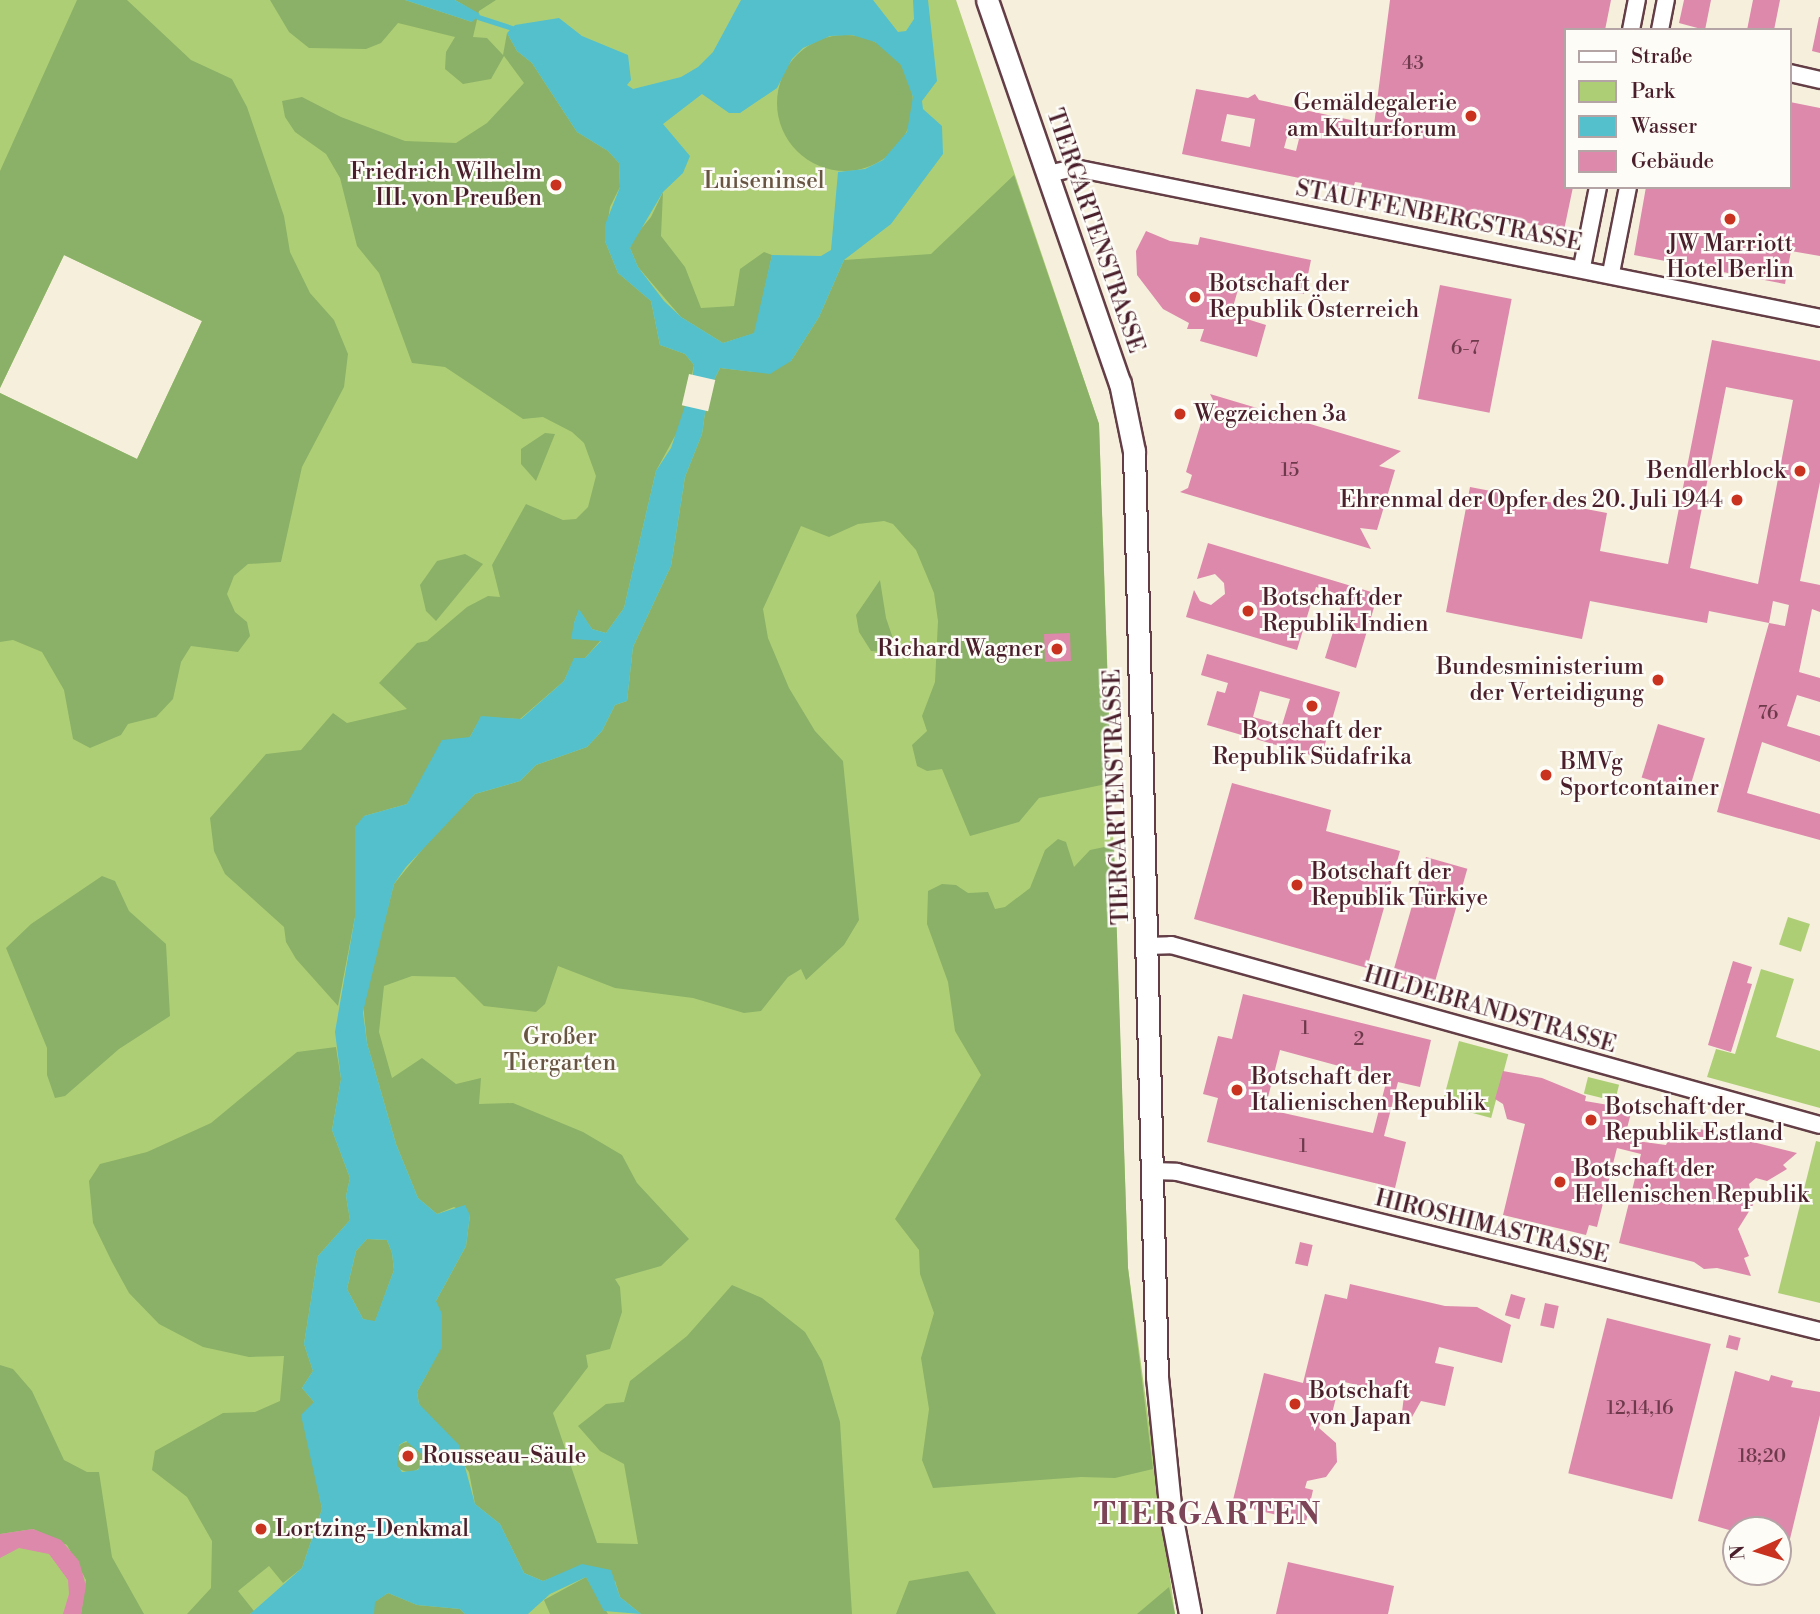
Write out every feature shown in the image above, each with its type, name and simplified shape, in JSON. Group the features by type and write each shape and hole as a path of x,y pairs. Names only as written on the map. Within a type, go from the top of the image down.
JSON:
{"main road":[{"name":"TIERGARTENSTRASSE","path":"988,0 1120,383 1133,439 1157,1377 1171,1514 1190,1614"}],"street":[{"path":"1631,28 1637,0"},
{"path":"1660,28 1666,0"},
{"path":"1792,74 1820,80"},
{"name":"STAUFFENBERGSTRASSE","path":"1048,174 1075,168 1582,267 1820,318"},
{"path":"1582,267 1598,189"},
{"path":"1611,273 1628,189"},
{"name":"HILDEBRANDSTRASSE","path":"1147,946 1171,945 1820,1125"},
{"name":"HIROSHIMASTRASSE","path":"1153,1171 1177,1172 1820,1331"}],"green space":[{"name":"Großer Tiergarten","path":"0,0 956,0 1099,424 1128,1268 1175,1614 0,1614 0,393 137,459 202,321 64,255 0,388"},
{"path":"77,0 127,0 191,60 232,79 247,107 284,216 290,252 310,293 334,320 348,354 344,387 302,467 281,562 248,564 234,576 227,594 235,612 247,622 250,636 238,652 191,646 181,662 173,699 156,717 128,724 121,735 90,748 73,739 64,690 42,652 13,640 0,642 0,393 137,459 202,321 64,255 0,388 0,171"},
{"path":"270,0 405,0 472,22 472,10 455,0 496,0 479,11 473,37 487,38 503,55 507,33 517,51 532,63 577,132 608,151 619,163 620,187 610,207 605,241 618,273 651,301 660,345 685,354 694,365 681,425 656,471 624,608 606,633 592,629 579,610 574,623 601,640 585,658 574,659 564,681 520,719 481,717 470,737 422,781 407,804 364,816 355,917 338,1006 296,959 286,942 284,927 225,874 214,851 210,818 266,754 301,750 333,713 347,723 407,709 379,683 417,643 427,641 467,607 488,596 500,597 492,565 526,504 563,520 576,519 588,507 596,476 584,443 572,432 543,417 523,419 445,367 412,363 379,273 357,246 340,178 326,154 295,132 285,117 282,101 302,97 341,117 405,141 456,143 487,123 524,83 504,56 491,79 463,84 445,69 446,52 455,37 398,23 381,43 366,49 309,48 289,32"},
{"path":"845,35 871,40 893,55 908,77 913,103 908,129 893,151 871,166 845,171 819,166 797,151 782,129 777,103 782,77 797,55 819,40"},
{"path":"1014,175 1099,424 1111,783 1039,798 1019,822 970,836 942,769 927,771 917,766 912,745 927,731 922,716 935,682 938,621 934,593 916,550 893,524 884,521 858,524 829,537 801,526 763,609 768,638 789,688 815,731 843,761 859,920 844,945 806,980 801,969 788,977 761,1011 744,1013 693,998 615,988 558,966 545,1004 536,1012 484,1006 455,977 412,976 384,986 379,1032 392,1078 422,1058 456,1084 481,1078 479,1104 513,1103 583,1132 622,1155 637,1183 689,1239 661,1266 615,1279 620,1287 622,1312 610,1349 586,1355 588,1367 553,1413 597,1543 638,1544 624,1464 600,1451 578,1426 606,1404 624,1402 630,1381 687,1336 732,1285 762,1298 805,1332 822,1361 840,1422 852,1614 641,1614 620,1597 615,1581 562,1574 543,1581 524,1573 500,1524 475,1504 469,1472 419,1404 417,1392 429,1370 436,1301 466,1246 470,1215 454,1207 437,1214 418,1198 396,1144 367,1043 363,1004 394,884 434,835 475,794 520,781 536,765 587,747 602,731 615,705 627,701 633,647 671,566 685,477 702,434 708,392 720,368 755,372 791,361 819,317 844,260 931,254"},
{"path":"663,192 661,236 685,267 701,308 734,306 740,269 764,252 772,255 755,333 723,343 681,317 638,267 630,248 635,236 651,217"},
{"path":"545,433 555,434 536,481 521,464 521,449"},
{"path":"465,554 483,564 436,621 426,611 420,585 437,561"},
{"path":"880,580 886,618 898,653 871,651 859,632 856,615"},
{"path":"1058,839 1066,842 1074,867 1090,850 1114,845 1128,1268 1153,1469 1115,1478 1081,1477 933,1488 922,1460 929,1409 921,1358 934,1313 920,1274 919,1250 895,1219 981,1075 955,1031 948,982 927,924 928,891 942,884 956,885 968,893 988,892 995,909 1005,907 1030,888 1045,850"},
{"path":"102,876 115,881 129,911 166,944 170,1016 119,1049 65,1096 55,1098 47,1075 47,1048 6,948 31,924"},
{"path":"1788,917 1810,924 1801,952 1779,945"},
{"path":"1761,969 1794,979 1776,1037 1820,1051 1820,1108 1707,1077 1716,1049 1735,1054"},
{"path":"1459,1041 1508,1054 1491,1118 1442,1105"},
{"path":"336,1047 341,1079 332,1130 350,1178 346,1196 350,1220 318,1256 304,1344 313,1371 302,1388 314,1402 308,1439 322,1509 302,1568 283,1583 269,1566 238,1591 254,1611 250,1614 187,1614 211,1588 212,1541 187,1497 152,1470 155,1451 223,1413 255,1412 280,1401 284,1356 249,1357 203,1347 159,1324 129,1293 112,1262 93,1223 89,1181 100,1164 147,1152 211,1123 297,1052"},
{"path":"1588,1077 1619,1085 1615,1101 1584,1093"},
{"path":"1816,1141 1820,1142 1820,1303 1778,1293"},
{"path":"367,1239 387,1240 394,1270 375,1322 363,1319 347,1289 356,1251"},
{"path":"0,1365 13,1369 32,1391 64,1460 87,1472 99,1472 112,1557 144,1614 81,1614 86,1580 67,1545 33,1529 0,1534"},
{"path":"409,1442 415,1443 423,1451 423,1463 415,1471 409,1472 403,1471 395,1463 394,1457 395,1451 403,1443"},
{"path":"968,1571 996,1614 896,1614 909,1581"},
{"path":"586,1577 608,1614 550,1614 544,1600"},
{"path":"1169,1587 1175,1614 1137,1614"},
{"path":"388,1593 417,1605 460,1609 465,1614 374,1614 374,1602"}],"water":[{"path":"405,0 455,0 480,14 472,22"},
{"path":"741,0 873,0 898,32 906,31 914,19 913,0 928,0 937,81 922,101 923,109 942,126 943,154 891,224 844,260 819,317 791,361 770,374 720,368 708,392 702,434 685,477 671,566 633,647 627,701 615,705 602,731 587,747 536,765 520,781 475,794 406,867 394,884 363,1012 367,1043 396,1144 418,1198 437,1214 465,1205 470,1215 466,1246 436,1301 442,1314 442,1347 417,1392 419,1404 459,1445 475,1504 500,1524 524,1573 543,1581 582,1564 611,1570 620,1597 641,1614 604,1611 586,1577 550,1594 528,1614 465,1614 460,1609 417,1605 388,1593 375,1602 374,1614 250,1614 302,1568 322,1509 301,1415 314,1402 302,1388 313,1371 304,1344 318,1256 350,1220 346,1196 350,1178 332,1130 341,1079 335,1032 355,917 355,827 364,816 407,804 442,740 470,737 481,716 521,719 564,681 574,658 585,658 601,641 571,639 574,623 579,609 592,629 606,633 624,608 656,471 671,448 691,388 694,365 685,354 660,345 651,301 618,273 605,241 605,225 620,187 619,163 608,151 577,132 532,63 517,51 507,33 515,25 559,18 582,36 628,55 631,80 627,85 633,89 681,77 698,67 713,52","holes":["852,35 875,42 901,65 913,97 907,132 883,160 865,169 838,172 831,250 821,256 772,255 754,333 723,343 681,317 664,301 638,267 630,248 663,192 683,173 690,156 663,124 702,94 729,113 740,113 777,88 792,59 803,48 830,36","367,1239 387,1240 392,1253 394,1270 375,1321 363,1319 347,1289 356,1251","406,1441 425,1457 418,1470 402,1472 397,1465 399,1445"]}],"pier":[{"path":"689,374 715,380 708,411 682,405"}],"building":[{"name":"Gemäldegalerie am Kulturforum","path":"1390,0 1611,0 1605,28 1564,28 1564,189 1573,189 1564,230 1360,190 1362,183 1355,182 1353,189 1182,154 1196,89 1248,98 1255,94 1259,100 1374,125","holes":["1227,114 1255,119 1250,147 1221,141","1287,137 1299,139 1296,151 1284,148"]},
{"path":"1684,0 1711,0 1705,28 1679,23"},
{"path":"1753,0 1780,0 1774,28 1747,28"},
{"path":"1820,17 1820,53 1812,51"},
{"name":"JW Marriott Hotel Berlin","path":"1792,102 1820,108 1820,256 1791,251 1785,284 1634,255 1646,189 1792,189"},
{"name":"Botschaft der Republik Österreich","path":"1146,231 1170,241 1198,245 1200,237 1311,260 1304,294 1239,286 1231,314 1266,325 1257,357 1200,341 1204,329 1187,329 1189,323 1163,309 1137,275 1136,251"},
{"path":"1440,285 1512,299 1490,413 1418,399"},
{"path":"1712,340 1820,361 1820,482 1800,581 1820,585 1820,612 1812,609 1799,672 1820,678 1820,702 1797,695 1787,726 1820,736 1820,762 1762,742 1747,793 1820,814 1820,840 1717,812 1769,623 1709,611 1707,623 1590,601 1582,639 1446,612 1470,487 1607,513 1600,551 1668,564","holes":["1726,387 1793,400 1758,584 1690,568","1773,601 1789,605 1785,626 1769,623"]},
{"path":"1210,394 1401,451 1379,466 1395,470 1377,530 1360,528 1371,549 1180,492 1188,488 1192,475 1186,472 1204,413 1210,415 1214,402"},
{"name":"Botschaft der Republik Indien","path":"1208,543 1378,594 1356,668 1325,658 1344,596 1316,587 1297,650 1186,617 1194,590 1200,601 1211,605 1225,594 1224,583 1215,574 1197,579"},
{"path":"1070,633 1071,661 1045,662 1044,634"},
{"name":"Botschaft der Republik Südafrika","path":"1207,654 1340,692 1321,758 1207,725 1217,691 1225,693 1228,683 1201,675","holes":["1260,691 1290,699 1282,725 1253,717"]},
{"path":"1658,724 1705,738 1688,792 1642,778"},
{"name":"Botschaft der Republik Türkiye","path":"1232,783 1331,810 1326,831 1400,851 1367,968 1194,919"},
{"path":"1426,857 1467,869 1433,987 1392,975"},
{"path":"1733,961 1752,967 1747,983 1752,984 1731,1052 1708,1045"},
{"name":"Botschaft der Italienischen Republik","path":"1243,994 1431,1040 1420,1087 1398,1082 1384,1136 1406,1142 1395,1188 1207,1142 1218,1098 1203,1094 1218,1036 1232,1039","holes":["1280,1050 1387,1079 1373,1133 1265,1109"]},
{"path":"1503,1071 1542,1078 1586,1096 1585,1101 1632,1109 1625,1136 1644,1142 1666,1145 1676,1123 1797,1153 1783,1165 1787,1169 1767,1181 1756,1178 1749,1184 1753,1205 1738,1229 1749,1256 1744,1258 1751,1276 1717,1268 1704,1269 1694,1262 1619,1243 1641,1154 1617,1148 1597,1227 1589,1225 1586,1235 1503,1215 1525,1124 1507,1119 1503,1104 1495,1099"},
{"path":"1300,1242 1313,1245 1308,1266 1295,1263"},
{"name":"Botschaft von Japan","path":"1350,1284 1445,1306 1477,1307 1511,1325 1502,1363 1439,1347 1435,1363 1454,1367 1445,1406 1421,1401 1412,1417 1402,1412 1404,1396 1340,1381 1330,1422 1321,1420 1319,1428 1336,1443 1337,1462 1326,1477 1307,1481 1305,1488 1313,1490 1306,1522 1232,1504 1264,1373 1303,1383 1325,1294 1347,1299"},
{"path":"1511,1294 1525,1298 1519,1319 1505,1315"},
{"path":"1545,1303 1559,1306 1554,1328 1540,1325"},
{"path":"1607,1318 1711,1344 1672,1499 1568,1473"},
{"path":"1729,1335 1741,1338 1737,1351 1726,1348"},
{"path":"1735,1371 1769,1381 1771,1375 1793,1381 1791,1387 1820,1392 1820,1415 1792,1531 1792,1516 1722,1516 1722,1528 1698,1521"},
{"path":"33,1529 61,1540 79,1561 86,1586 81,1614 63,1614 69,1594 68,1580 49,1554 19,1548 0,1558 0,1534"},
{"path":"1288,1562 1394,1586 1388,1614 1276,1614"}],"waterway":[{"path":"478,17 512,28"}],"place":[{"name":"Gemäldegalerie am Kulturforum","path":"1471,116"},
{"name":"Friedrich Wilhelm III. von Preußen","path":"556,185"},
{"name":"JW Marriott Hotel Berlin","path":"1730,219"},
{"name":"Botschaft der Republik Österreich","path":"1195,297"},
{"name":"Wegzeichen 3a","path":"1180,414"},
{"name":"Bendlerblock","path":"1800,471"},
{"name":"Ehrenmal der Opfer des 20. Juli 1944","path":"1737,500"},
{"name":"Botschaft der Republik Indien","path":"1248,611"},
{"name":"Richard Wagner","path":"1057,649"},
{"name":"Bundesministerium der Verteidigung","path":"1658,680"},
{"name":"Botschaft der Republik Südafrika","path":"1312,706"},
{"name":"BMVg Sportcontainer","path":"1546,775"},
{"name":"Botschaft der Republik Türkiye","path":"1297,885"},
{"name":"Botschaft der Italienischen Republik","path":"1237,1090"},
{"name":"Botschaft der Republik Estland","path":"1591,1120"},
{"name":"Botschaft der Hellenischen Republik","path":"1560,1182"},
{"name":"Botschaft von Japan","path":"1295,1404"},
{"name":"Rousseau-Säule","path":"408,1456"},
{"name":"Lortzing-Denkmal","path":"261,1529"}],"district":[{"name":"TIERGARTEN","path":"1208,1515"}],"park label":[{"name":"Luiseninsel","path":"764,181"}]}
